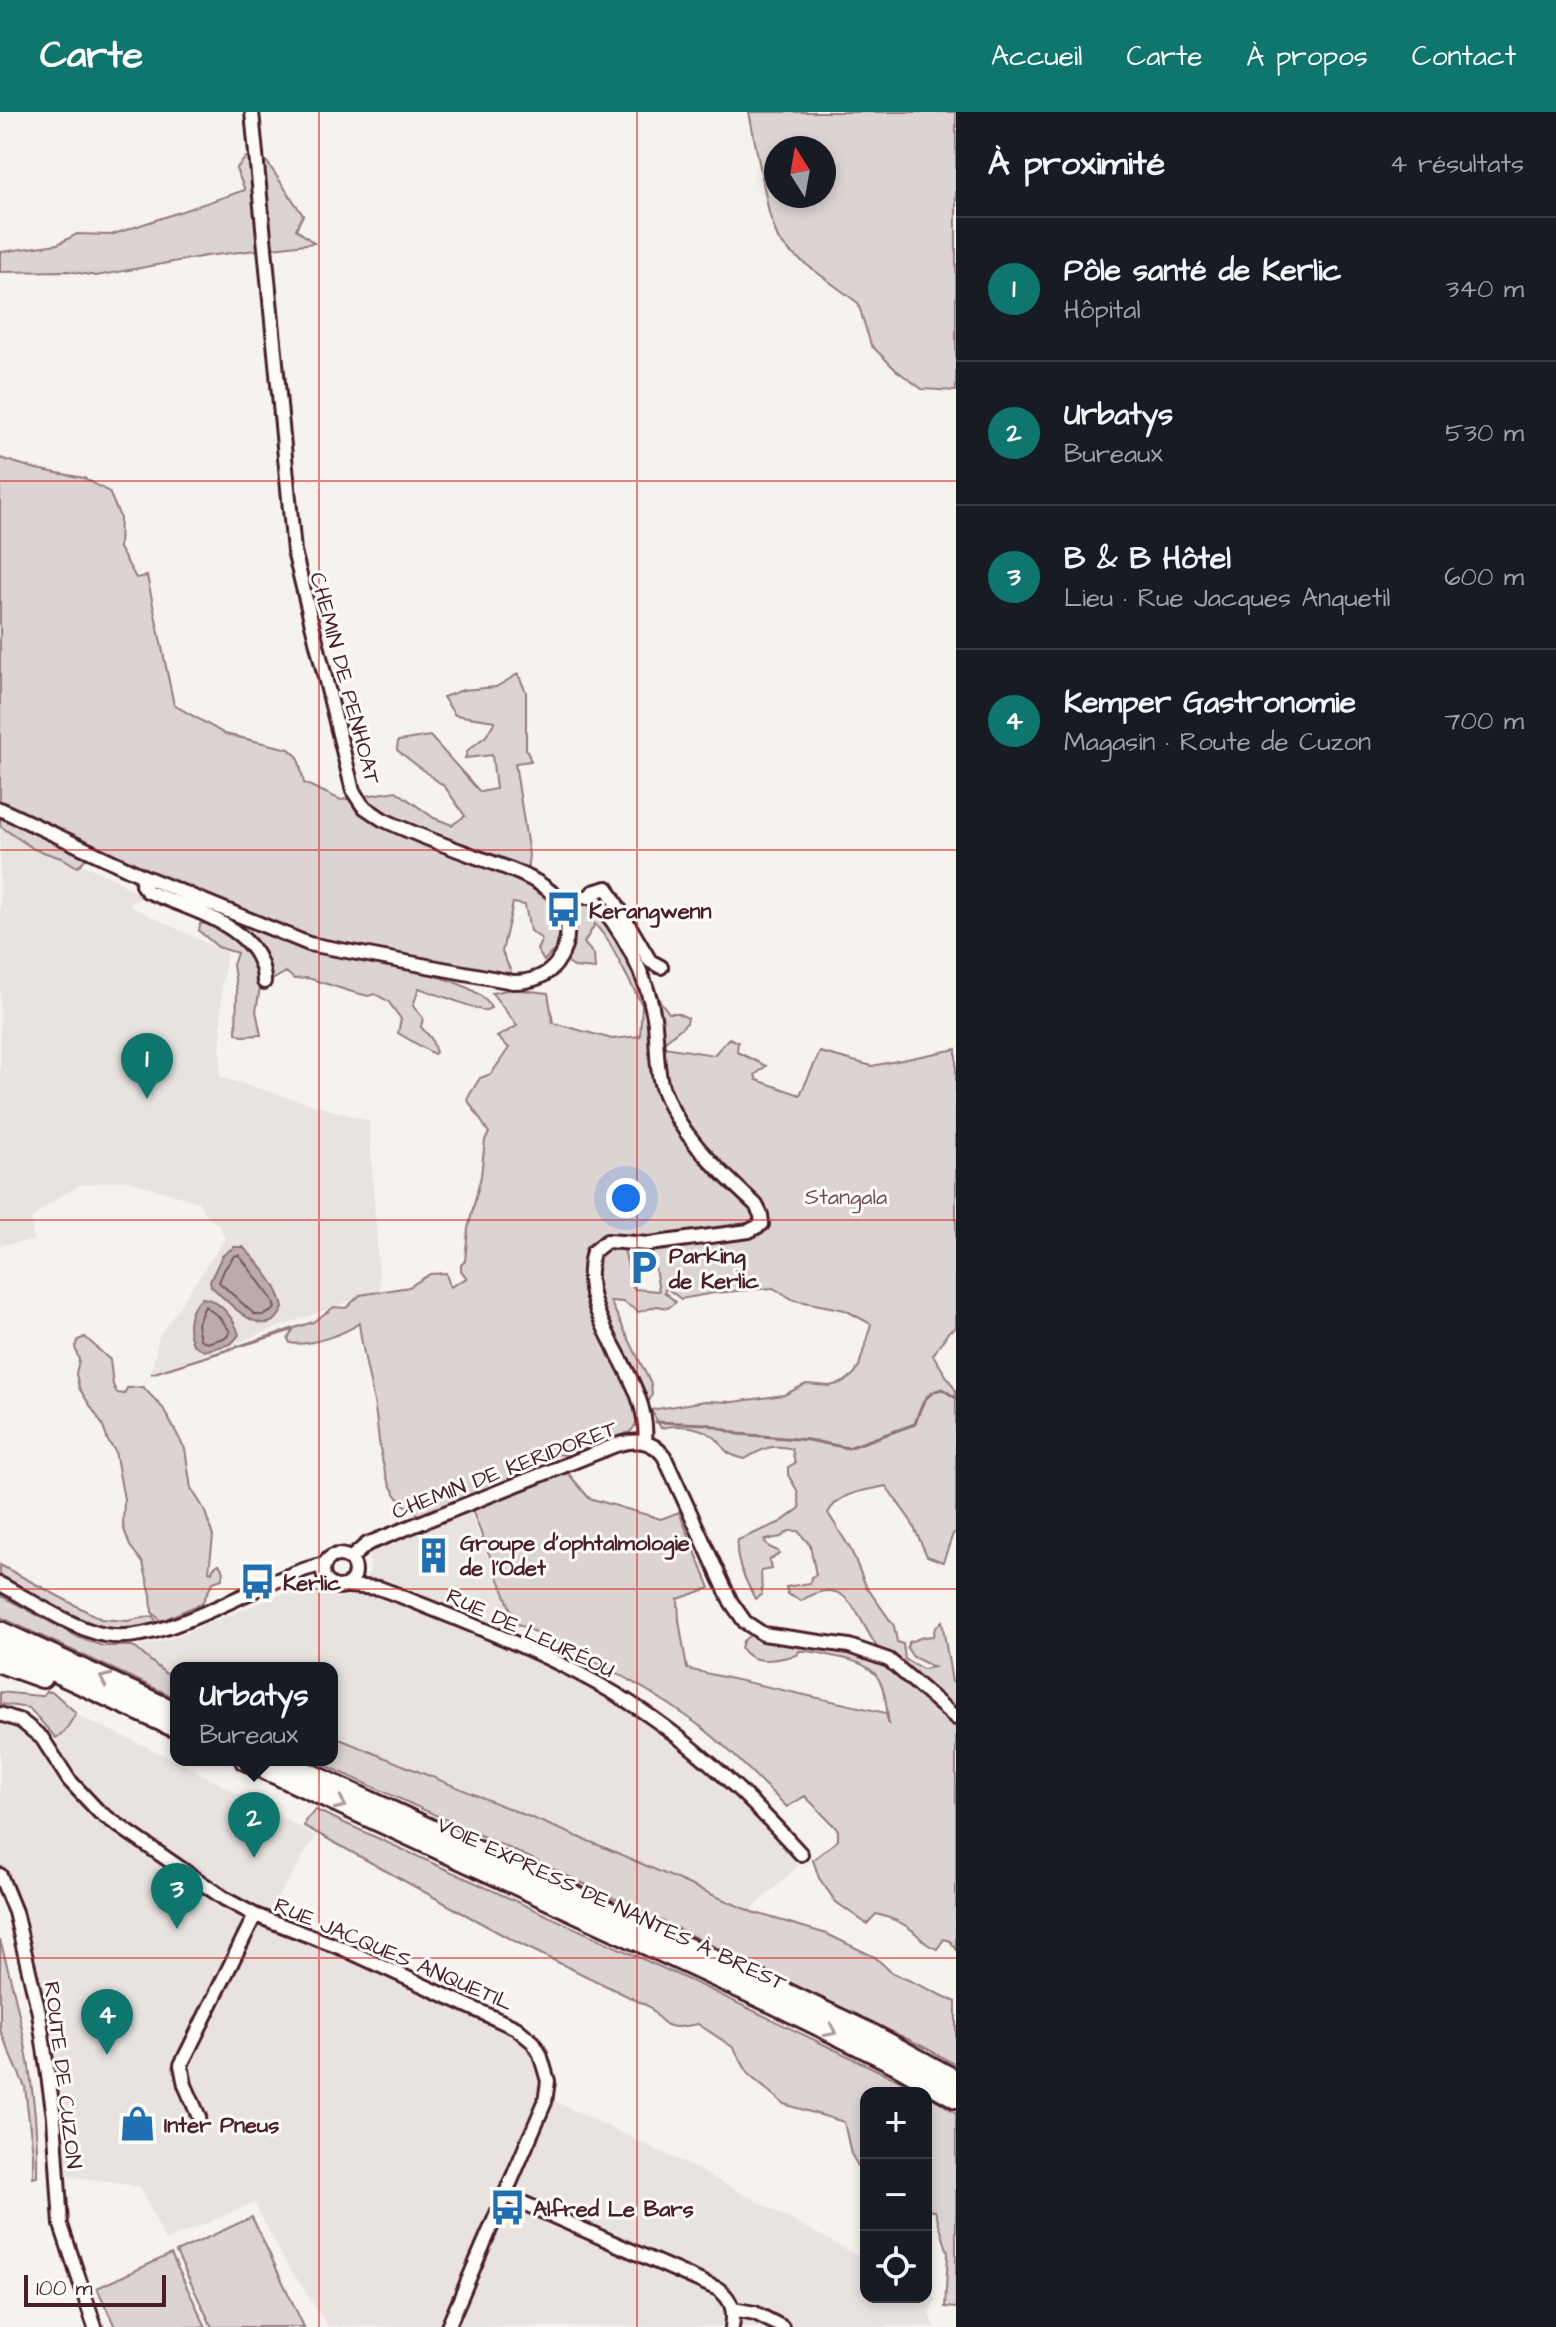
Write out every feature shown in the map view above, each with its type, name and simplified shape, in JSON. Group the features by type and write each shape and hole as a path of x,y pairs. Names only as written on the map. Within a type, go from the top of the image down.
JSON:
{"highway":[{"path":"0,1631 170,1719"},
{"path":"0,1647 170,1720"},
{"path":"0,1663 170,1720"},
{"name":"VOIE EXPRESS DE NANTES À BREST","path":"258,1766 772,2003 956,2098"},
{"name":"VOIE EXPRESS DE NANTES À BREST","path":"294,1766 786,1993 870,2033 956,2080"}],"street":[{"name":"CHEMIN DE PENHOAT","path":"252,112 294,551 353,791 375,815 529,878 551,892 561,905"},
{"path":"0,809 143,876 309,944 513,982 529,981 549,971 559,960 568,934 561,905 579,897 593,897 627,946 645,986 654,1016 660,1080 673,1110 691,1139 756,1205 762,1224 749,1231 684,1237 649,1244 607,1241 593,1252 590,1271 596,1303 642,1405 646,1422 645,1442"},
{"path":"143,876 142,885 147,891 226,926 248,941 262,961 264,982"},
{"path":"589,897 593,892 607,888 650,961 661,967"},
{"name":"CHEMIN DE KERIDORET","path":"352,1563 367,1544 626,1442 645,1442 657,1447 664,1456 731,1602 745,1622 768,1636 849,1646 889,1660 956,1718"},
{"path":"0,1584 81,1627 107,1636 127,1636 183,1620 304,1569 325,1564 336,1555 352,1563 354,1578 347,1586 333,1587 325,1579 325,1564"},
{"name":"RUE DE LEURÉOU","path":"352,1563 379,1588"},
{"path":"290,1577 325,1579"},
{"name":"RUE DE LEURÉOU","path":"347,1586 379,1588 514,1642 619,1696 680,1738 720,1771 801,1854"},
{"name":"RUE JACQUES ANQUETIL","path":"0,1714 21,1721 42,1738 78,1792 99,1812 225,1899 255,1915 344,1949 462,2001 516,2028 533,2042 545,2065 548,2090 541,2113 448,2327"},
{"name":"ROUTE DE CUZON","path":"0,1875 20,1932 39,2013 54,2117 61,2225 95,2327"},
{"path":"199,2117 185,2085 181,2065 255,1915"},
{"path":"505,2195 709,2284 725,2294 733,2309 732,2327"},
{"path":"733,2309 755,2313 782,2327"}],"shaded area":[{"path":"0,826 115,879 143,898 131,903 132,907 227,953 222,984 220,1077 369,1121 380,1290 151,1374 159,1336 225,1238 219,1225 209,1219 198,1202 125,1180 80,1185 31,1219 34,1241 0,1245"},
{"path":"469,1510 517,1628 514,1646 641,1718 686,1751 768,1828 798,1866 751,1910 609,1848 338,1737 338,1662 170,1662 170,1674 137,1647 170,1639 290,1590 313,1586 334,1596 359,1594 370,1570 367,1550"},
{"path":"0,1704 36,1719 56,1742 70,1712 170,1757 170,1766 187,1766 316,1836 269,1911 335,1936 518,2022 536,2039 549,2064 551,2099 701,2171 860,2257 860,2303 932,2303 932,2295 936,2297 929,2315 935,2327 328,2327 282,2256 254,2203 165,2241 140,2187 64,2175 59,2119 20,1912 0,1867"}],"green space":[{"path":"749,112 956,112 956,391 922,389 896,370 871,345 858,303 791,253 778,239 768,208 836,208 836,136 764,136 764,188"},
{"path":"246,157 267,162 303,215 296,229 314,243 206,256 96,276 68,271 0,272 0,252 58,244 77,234 111,235 245,190 236,169"},
{"name":"Stangala","path":"0,458 84,478 109,492 120,517 119,548 136,578 147,576 174,705 225,734 289,749 298,757 304,783 341,800 396,791 434,818 452,825 465,816 445,787 397,750 398,741 430,736 480,792 496,789 492,755 465,758 468,750 486,736 495,721 455,715 443,697 463,690 496,687 518,674 526,692 526,749 531,761 515,763 529,855 527,871 537,893 550,897 561,909 588,901 639,948 660,1001 669,1013 688,1018 687,1023 664,1042 664,1047 714,1055 729,1038 738,1042 737,1052 766,1066 755,1075 757,1080 800,1095 820,1052 872,1066 956,1049 956,1328 949,1331 933,1355 956,1391 956,1532 943,1562 927,1556 911,1521 886,1486 845,1497 828,1513 851,1550 866,1586 894,1626 897,1642 903,1644 905,1659 923,1669 934,1667 913,1657 907,1648 909,1642 933,1636 935,1628 942,1621 952,1682 956,1683 956,1949 944,1939 937,1949 908,1927 881,1915 876,1914 867,1924 836,1902 819,1878 813,1860 838,1840 838,1830 805,1796 787,1807 705,1730 661,1699 516,1623 472,1510 568,1473 589,1498 661,1519 679,1512 710,1588 678,1599 687,1669 886,1713 889,1725 882,1688 872,1671 864,1665 809,1651 759,1660 741,1648 750,1635 878,1656 877,1647 848,1600 829,1591 801,1601 788,1594 786,1587 810,1583 811,1577 816,1575 810,1545 798,1531 764,1540 779,1554 769,1560 771,1569 761,1571 762,1594 755,1599 745,1578 737,1555 738,1540 781,1522 800,1508 797,1490 788,1475 788,1467 795,1463 792,1449 768,1448 745,1459 730,1454 715,1438 699,1429 680,1426 661,1428 651,1410 705,1401 733,1402 784,1395 806,1384 830,1386 844,1382 859,1366 871,1324 845,1310 794,1300 773,1288 681,1299 666,1288 664,1292 676,1302 668,1308 657,1306 639,1312 623,1302 610,1301 651,1384 652,1394 647,1406 636,1402 637,1422 630,1432 569,1455 544,1454 536,1461 532,1472 419,1515 404,1505 394,1492 382,1462 359,1323 336,1335 297,1344 290,1343 288,1339 293,1330 151,1374 313,1322 334,1307 346,1308 360,1295 409,1287 430,1274 446,1273 450,1287 467,1278 461,1271 461,1265 465,1261 468,1229 481,1176 485,1140 489,1133 467,1099 480,1078 491,1074 509,1048 497,1037 517,1026 492,993 512,989 548,993 553,1023 612,1039 640,1036 642,1005 608,940 595,924 584,943 594,955 595,969 574,967 552,952 544,961 537,950 542,939 530,931 525,905 513,903 502,952 513,976 450,965 390,964 461,985 485,999 491,1008 484,1011 419,988 413,1006 423,1018 421,1027 431,1038 434,1054 398,1033 401,1019 388,1001 375,994 368,996 308,978 294,979 286,972 260,987 256,1011 261,1035 242,1036 236,1033 237,991 233,965 237,953 218,947 199,931 200,924 210,923 219,904 96,849 77,867 34,849 0,826","holes":["598,1241 641,1249 649,1255 649,1261 655,1268 659,1291 634,1289 623,1246 607,1248 598,1257 595,1271 597,1288 620,1350 609,1357 590,1299"]},
{"path":"85,1337 110,1360 117,1393 124,1394 127,1388 143,1387 163,1408 185,1449 191,1488 204,1509 213,1536 209,1571 212,1572 219,1564 224,1572 222,1579 213,1582 202,1603 161,1621 152,1612 143,1563 130,1546 123,1526 124,1499 115,1451 79,1388 76,1374 79,1360 75,1347 78,1340"},
{"path":"0,1565 101,1619 127,1621 153,1616 157,1623 125,1628 92,1625 0,1577"},
{"path":"0,1595 82,1639 103,1646 133,1646 170,1675 170,1695 0,1617"},
{"path":"46,1691 54,1693 76,1713 65,1731 56,1738 29,1708 0,1704 0,1692 43,1696"},
{"path":"338,1738 608,1849 752,1912 827,1934 875,1957 891,1972 956,2002 956,2065 924,2047 528,1857 327,1766 338,1766"},
{"path":"316,1810 704,1987 912,2087 860,2087 860,2169 851,2154 844,2122 784,2104 749,2075 734,2048 698,2024 675,2027 665,2024 650,2007 512,1940 304,1826 306,1819"},
{"path":"0,1940 22,2028 32,2087 37,2147 37,2177 33,2178 25,2087 0,2030"},
{"path":"932,2097 956,2113 956,2308 945,2307 948,2253 935,2211 932,2211"},
{"path":"252,2217 304,2327 212,2327 176,2252"},
{"path":"171,2254 206,2327 115,2327 97,2288"}],"water":[{"path":"234,1247 243,1247 273,1283 283,1308 276,1319 267,1323 247,1317 211,1286 210,1281 222,1256"},
{"path":"202,1298 220,1306 234,1323 239,1335 231,1344 204,1351 193,1344 189,1332 190,1319 194,1307"}],"waterway":[{"path":"656,1422 707,1424 738,1434 808,1440 848,1448 915,1424 923,1402 935,1391 942,1389 956,1398"}],"place":[{"name":"Kerangwenn","path":"563,910"},
{"name":"Pôle santé de Kerlic","path":"147,1099"},
{"name":"Parking de Kerlic","path":"643,1268"},
{"name":"Groupe d'ophtalmologie de l'Odet","path":"434,1555"},
{"name":"Kerlic","path":"257,1582"},
{"name":"Urbatys","path":"254,1858"},
{"name":"B & B Hôtel","path":"177,1929"},
{"name":"Kemper Gastronomie","path":"107,2055"},
{"name":"Inter Pneus","path":"138,2124"},
{"name":"Alfred Le Bars","path":"507,2208"}]}
